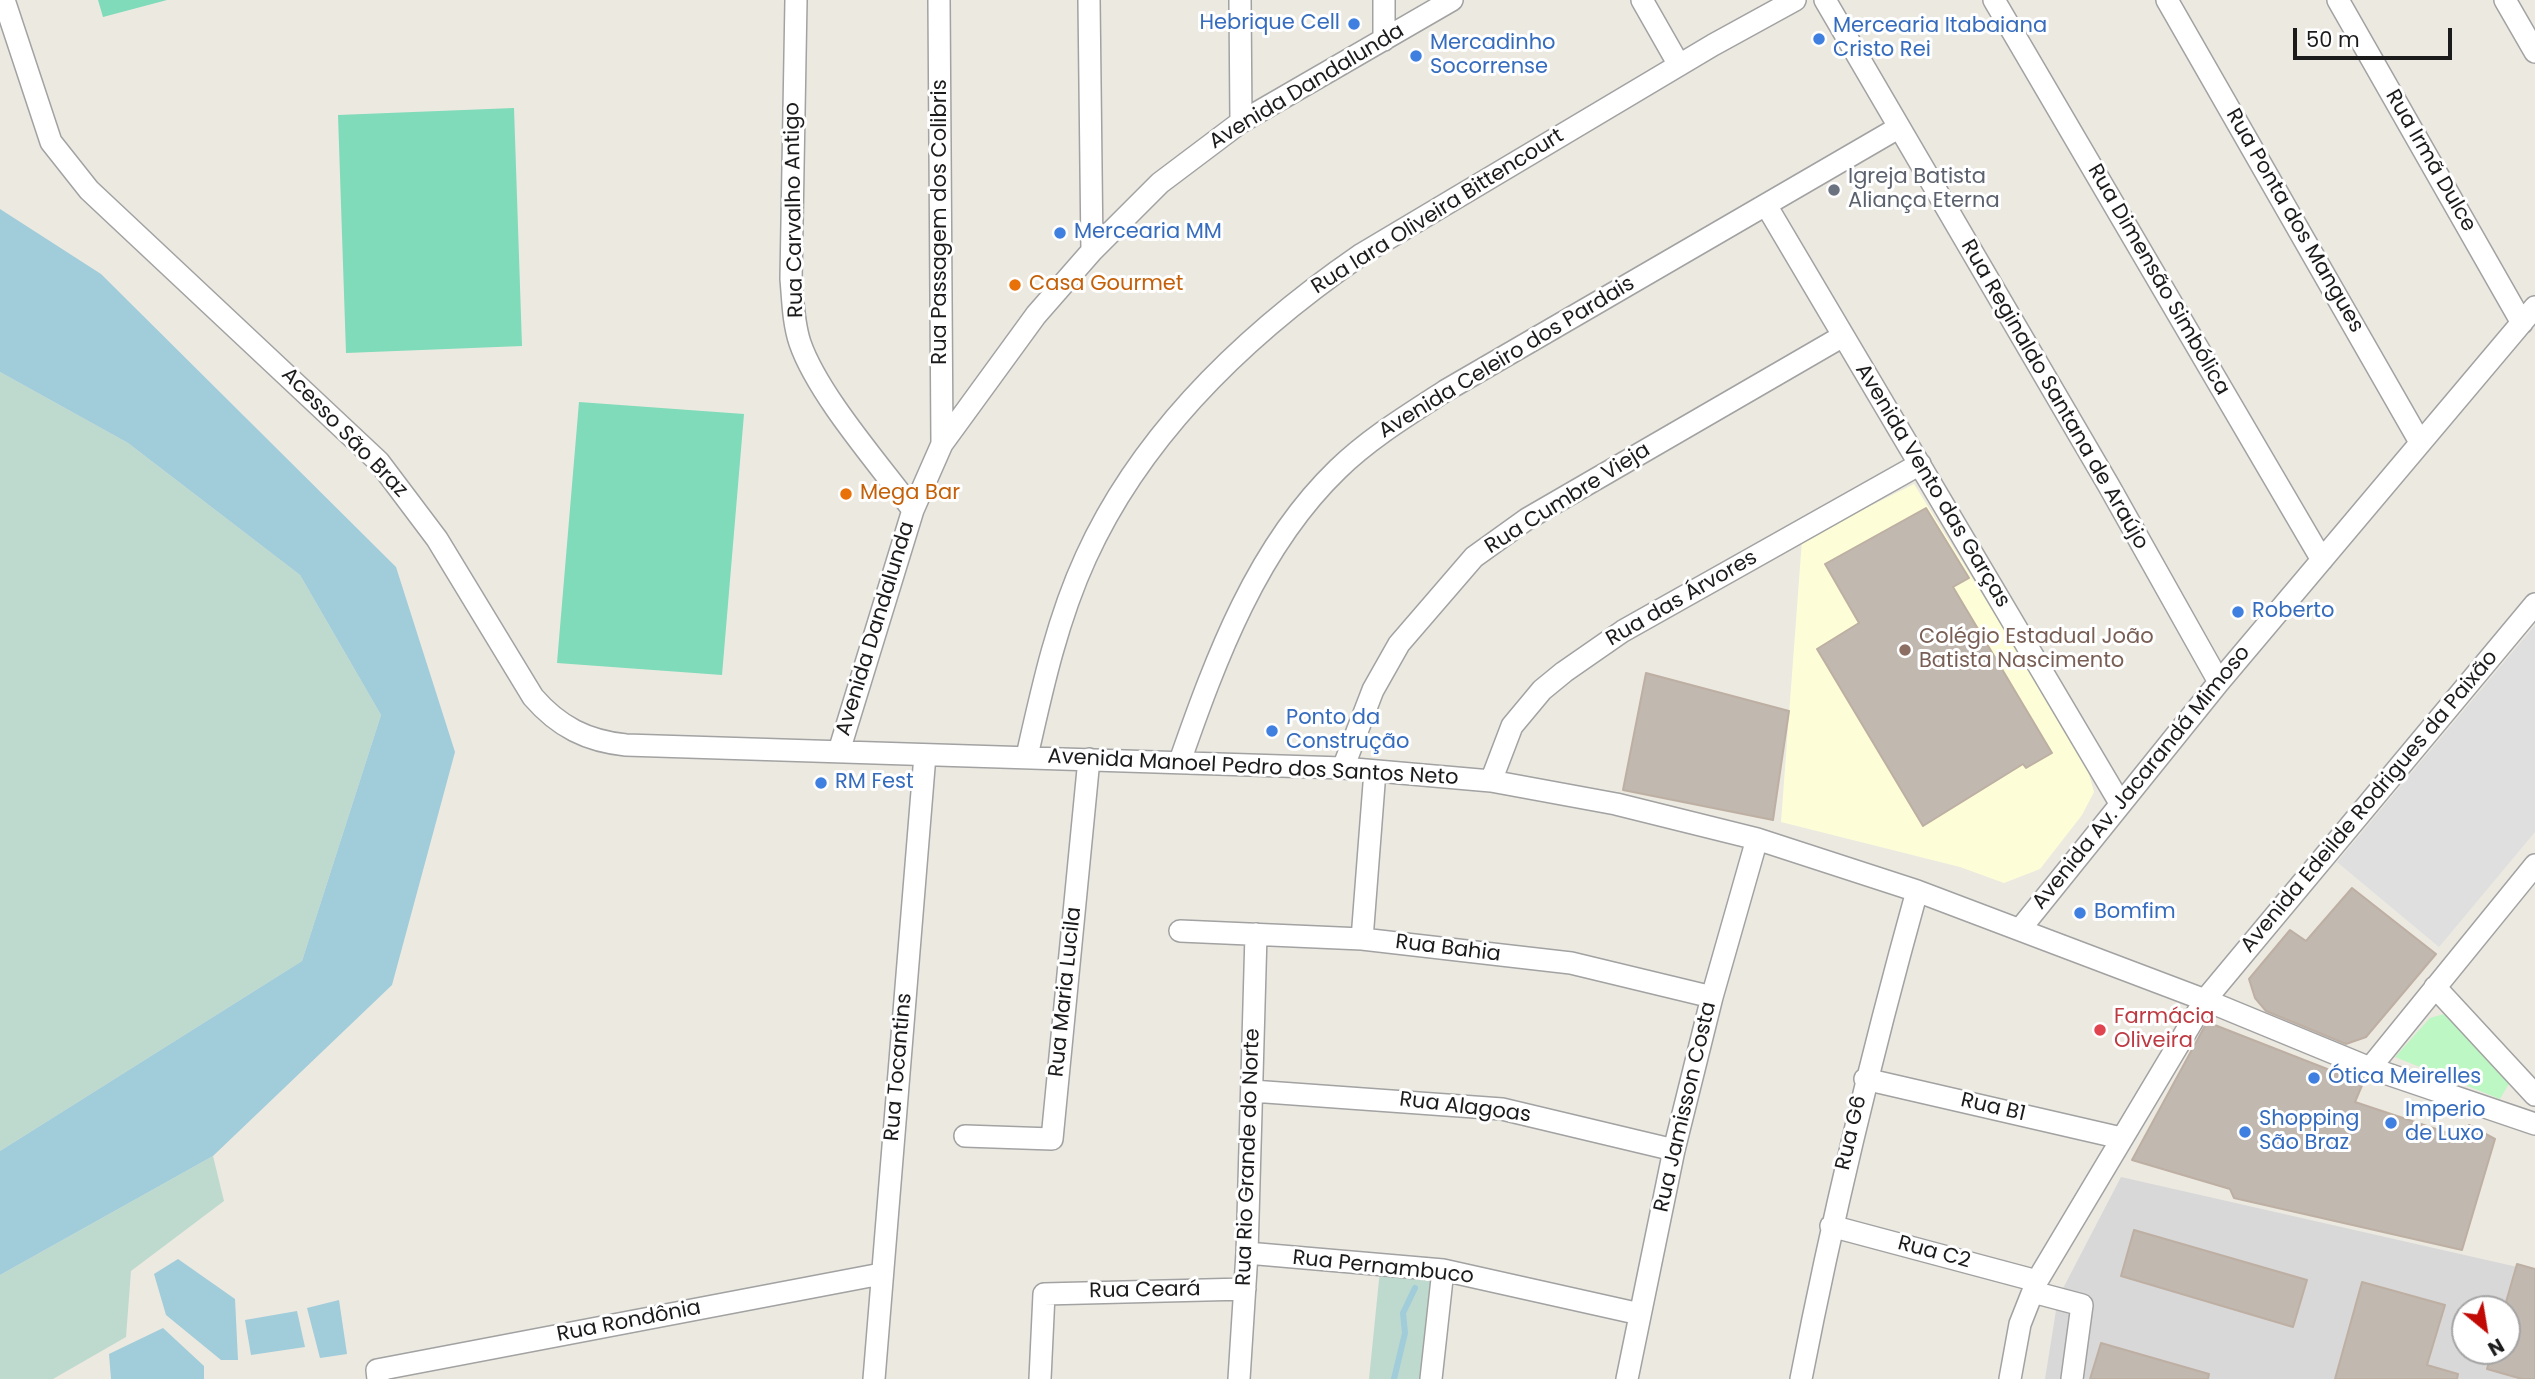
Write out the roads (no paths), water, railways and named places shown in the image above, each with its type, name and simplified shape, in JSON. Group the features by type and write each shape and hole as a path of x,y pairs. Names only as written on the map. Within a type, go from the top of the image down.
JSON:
{"street":[{"name":"Acesso São Braz","path":"4,0 45,128 66,165 89,190 379,462 437,539 533,697 548,714 572,732 608,743 839,751"},
{"name":"Rua Carvalho Antigo","path":"796,0 793,315 808,365 913,510"},
{"name":"Rua Passagem dos Colibris","path":"939,0 942,444"},
{"path":"1090,0 1092,251"},
{"path":"1240,0 1241,122"},
{"path":"1384,0 1384,40"},
{"name":"Avenida Dandalunda","path":"839,751 913,510 942,444 1036,315 1092,251 1160,183 1241,122 1452,0"},
{"path":"1642,0 1679,65"},
{"name":"Rua Iara Oliveira Bittencourt","path":"1027,756 1048,665 1086,557 1135,473 1212,379 1308,291 1362,254 1679,65 1795,0"},
{"name":"Rua Reginaldo Santana de Araújo","path":"1825,0 2109,486 2219,682"},
{"name":"Rua Dimensão Simbólica","path":"1994,0 2322,560"},
{"name":"Rua Ponta dos Mangues","path":"2167,0 2420,442"},
{"name":"Rua Irmã Dulce","path":"2338,0 2528,315"},
{"path":"2505,0 2535,52"},
{"name":"Avenida Celeiro dos Pardais","path":"1180,761 1216,657 1246,600 1301,509 1337,470 1378,435 1445,391 1898,128"},
{"name":"Avenida Vento das Garças","path":"1766,205 2120,803"},
{"name":"Avenida Av. Jacarandá Mimoso","path":"2021,929 2219,682 2528,315"},
{"name":"Rua Cumbre Vieja","path":"1343,768 1373,690 1399,644 1474,557 1527,519 1843,336"},
{"name":"Rua das Árvores","path":"1491,781 1512,726 1542,690 1564,672 1623,631 1920,464"},
{"name":"Avenida Edeilde Rodrigues da Paixão","path":"2010,1379 2020,1324 2035,1287 2205,1000 2535,604"},
{"name":"Avenida Manoel Pedro dos Santos Neto","path":"839,751 1343,768 1491,781 1621,805 1757,839 1917,891 2205,1000 2370,1068 2535,1124"},
{"name":"Rua Tocantins","path":"874,1379 925,755"},
{"name":"Rua Maria Lucila","path":"965,1136 1052,1139 1089,759"},
{"path":"1362,939 1376,771"},
{"name":"Rua Jamisson Costa","path":"1627,1379 1674,1150 1712,997 1757,839"},
{"path":"2370,1068 2533,871"},
{"name":"Rua G6","path":"1801,1379 1830,1226 1865,1079 1917,891"},
{"name":"Rua Bahia","path":"1180,931 1362,939 1571,963 1712,997"},
{"name":"Rua Rio Grande do Norte","path":"1239,1379 1247,1253 1256,934"},
{"path":"2435,987 2535,1095"},
{"name":"Rua B1","path":"1865,1079 2121,1138"},
{"name":"Rua Alagoas","path":"1252,1091 1502,1109 1674,1150"},
{"name":"Rua C2","path":"1830,1226 2035,1287 2082,1305 2073,1379"},
{"name":"Rua Pernambuco","path":"1247,1253 1443,1270 1640,1314"},
{"path":"1431,1379 1443,1270"},
{"name":"Rua Rondônia","path":"378,1374 881,1275"},
{"name":"Rua Ceará","path":"1040,1379 1044,1294 1245,1289"}],"water":[{"path":"0,209 101,274 396,567 455,752 392,985 213,1156 0,1275 0,1151 302,961 381,715 300,575 128,443 0,372"},
{"path":"178,1259 235,1299 238,1360 221,1360 166,1315 154,1274"},
{"path":"339,1300 347,1354 320,1358 307,1308"},
{"path":"297,1311 305,1347 251,1355 245,1320"},
{"path":"163,1328 204,1366 204,1379 111,1379 109,1354"}],"waterway":[{"path":"1394,1379 1405,1333 1403,1313 1415,1288"}],"place":[{"name":"Hebrique Cell","path":"1354,24"},
{"name":"Mercearia Itabaiana Cristo Rei","path":"1819,39"},
{"name":"Mercadinho Socorrense","path":"1416,56"},
{"name":"Igreja Batista Aliança Eterna","path":"1834,190"},
{"name":"Mercearia MM","path":"1060,233"},
{"name":"Casa Gourmet","path":"1015,285"},
{"name":"Mega Bar","path":"846,494"},
{"name":"Roberto","path":"2238,612"},
{"name":"Colégio Estadual João Batista Nascimento","path":"1905,650"},
{"name":"Ponto da Construção","path":"1272,731"},
{"name":"RM Fest","path":"821,783"},
{"name":"Bomfim","path":"2080,913"},
{"name":"Farmácia Oliveira","path":"2100,1030"},
{"name":"Ótica Meirelles","path":"2314,1078"},
{"name":"Imperio de Luxo","path":"2391,1123"},
{"name":"Shopping São Braz","path":"2245,1132"}]}
